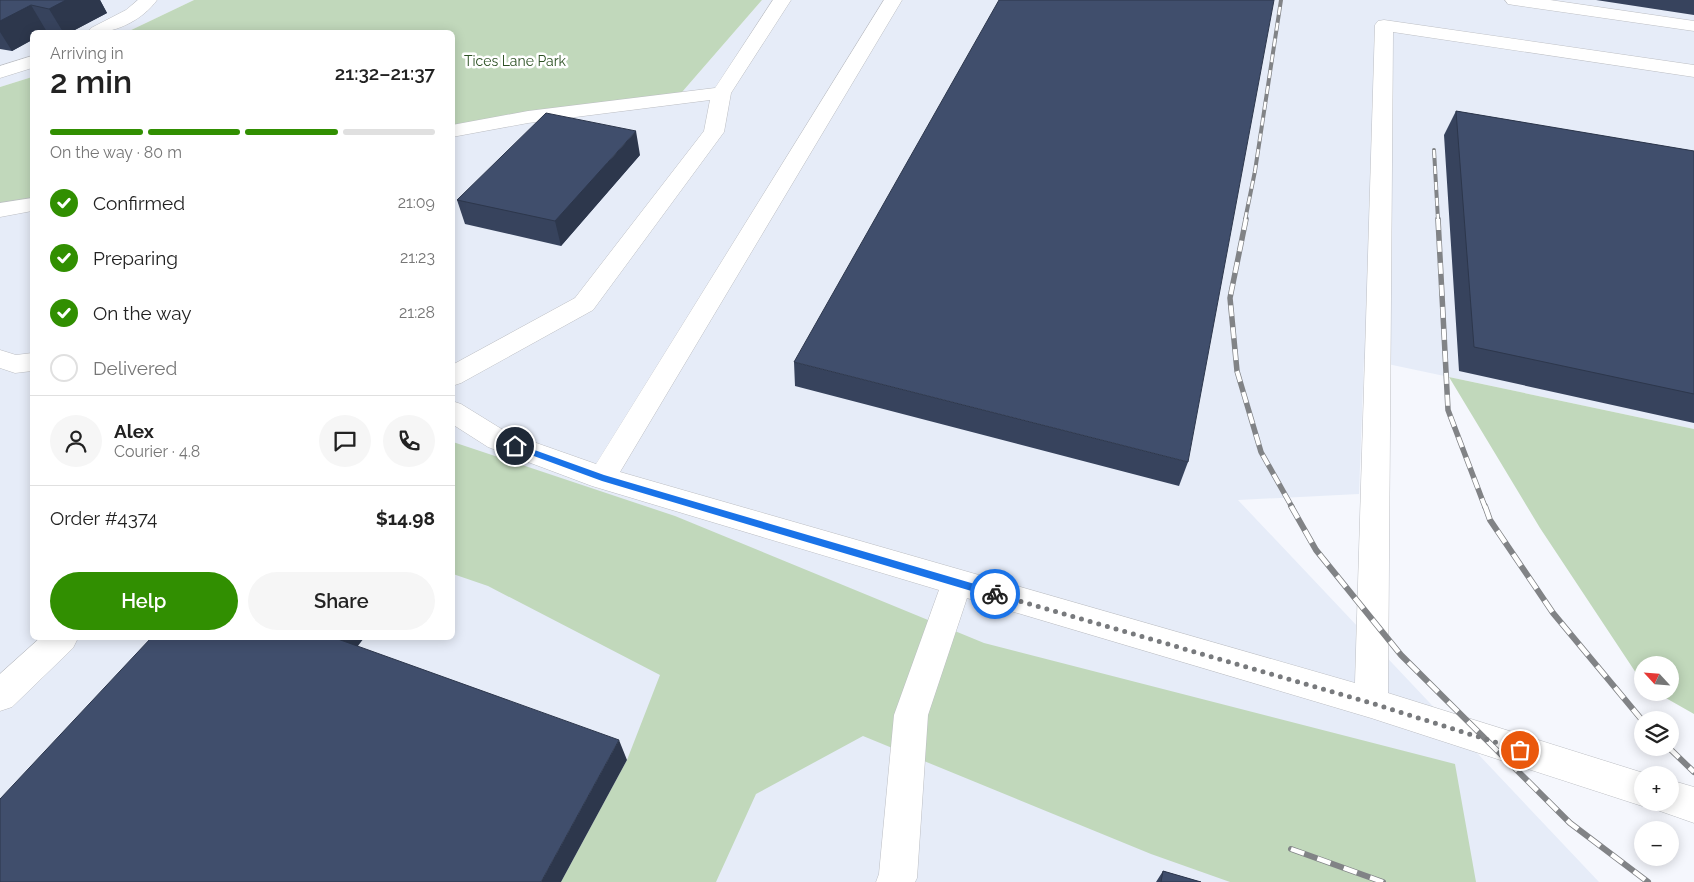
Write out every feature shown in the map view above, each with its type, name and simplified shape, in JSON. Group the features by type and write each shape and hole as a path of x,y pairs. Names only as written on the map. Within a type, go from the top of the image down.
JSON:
{"street":[{"path":"101,30 132,14 148,0"},
{"path":"455,375 584,304 714,132 721,93 782,0"},
{"path":"602,478 893,0"},
{"path":"1514,0 1694,26"},
{"path":"1371,703 1384,25 1694,71"},
{"path":"0,72 30,63"},
{"path":"455,130 528,117 721,93"},
{"path":"0,210 30,205"},
{"path":"0,359 15,364 30,362"},
{"path":"455,413 498,440 602,478 1371,703 1634,786"},
{"path":"895,882 898,878 912,715 957,583"},
{"path":"0,696 60,640"},
{"path":"1679,801 1694,805"}],"shaded area":[{"path":"0,0 194,0 131,30 30,30 30,78 0,87"},
{"path":"762,0 1694,0 1694,429 1364,359 1359,494 1238,500 1599,882 0,882 0,213 30,205 30,640 455,640 455,133 676,99"}],"green space":[{"name":"Tices Lane Park","path":"194,0 762,0 676,99 455,133 455,30 131,30"},
{"path":"30,78 30,205 0,213 0,87"},
{"path":"1449,377 1694,429 1694,714 1671,701 1679,701 1679,656 1634,656 1634,670 1540,528"},
{"path":"455,443 675,516 984,643 1455,764 1476,882 1230,882 1151,854 863,736 756,794 716,882 561,882 627,760 660,675 488,586 455,575"}],"building":[{"path":"0,0 66,0 49,9 31,5 0,21"},
{"path":"999,0 1274,0 1188,462 794,362"},
{"path":"1456,111 1694,151 1694,394 1474,347"},
{"path":"546,113 636,131 555,221 457,200"},
{"path":"149,640 341,640 619,740 541,882 0,882 0,799"},
{"path":"1163,871 1201,882 1161,882"}],"railway":[{"path":"1245,220 1255,171 1281,0"},
{"path":"1434,150 1438,220"},
{"path":"1246,219 1230,298 1237,371 1261,452 1292,507"},
{"path":"1438,219 1448,410 1485,507"},
{"path":"1291,506 1316,550 1401,655 1570,823 1648,882"},
{"path":"1485,506 1490,520 1553,613 1635,711"},
{"path":"1677,756 1694,772"},
{"path":"1291,849 1383,882"}],"way so far":[{"path":"995,594 1371,703 1520,750"}],"route":[{"path":"515,446 602,478 995,594"}]}
